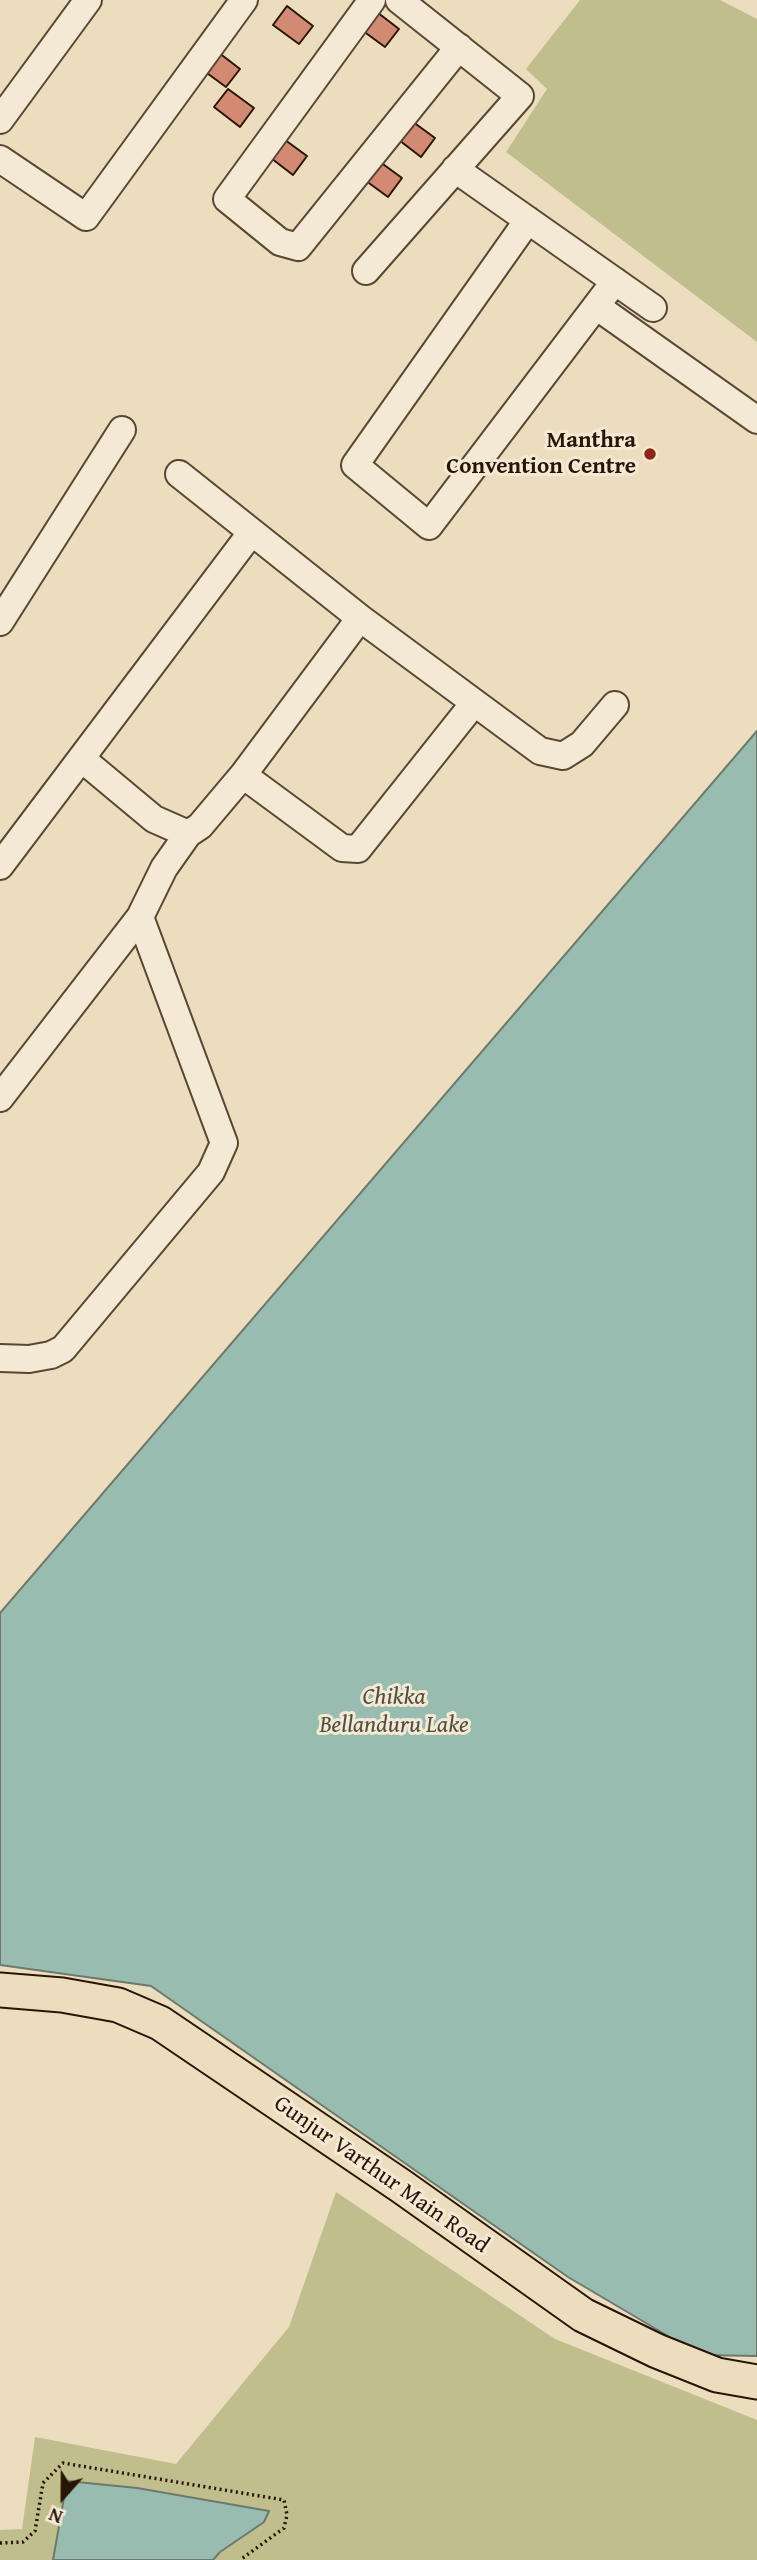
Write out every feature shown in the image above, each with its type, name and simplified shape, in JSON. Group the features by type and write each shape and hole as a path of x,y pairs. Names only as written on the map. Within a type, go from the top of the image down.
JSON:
{"main road":[{"name":"Gunjur Varthur Main Road","path":"0,1990 62,1995 118,2005 160,2023 401,2186 583,2315 657,2351 717,2375 757,2382"}],"street":[{"path":"0,120 88,0"},
{"path":"0,159 86,217 244,0"},
{"path":"372,0 227,199 280,242 298,247 458,47"},
{"path":"366,271 520,96 400,0"},
{"path":"455,169 653,308"},
{"path":"528,220 355,465 429,526 615,281"},
{"path":"596,306 757,420"},
{"path":"0,622 122,430"},
{"path":"179,474 360,618 540,751 563,756 582,744 615,705"},
{"path":"0,866 251,533"},
{"path":"0,1098 140,917 164,868 188,834 200,826 243,775 360,618"},
{"path":"243,775 342,848 358,849 474,703"},
{"path":"82,759 154,819 188,834"},
{"path":"0,1358 29,1359 51,1355 62,1349 211,1172 224,1143 140,917"}],"path":[{"path":"0,2543 23,2542 35,2531 43,2483 63,2463 285,2500 287,2515 284,2528 240,2560"}],"shaded area":[{"path":"580,0 720,0 757,19 757,342 506,152 547,89 526,69"},
{"path":"336,2192 555,2339 757,2420 757,2560 0,2560 0,2530 22,2529 35,2437 176,2464 289,2327"}],"water":[{"name":"Chikka Bellanduru Lake","path":"757,731 757,2356 700,2355 568,2277 151,1986 0,1965 0,1613"},
{"path":"67,2481 137,2488 269,2511 264,2522 220,2552 213,2560 53,2560"}],"building":[{"path":"287,6 313,26 299,44 273,25"},
{"path":"373,9 399,29 385,47 359,28"},
{"path":"214,49 240,69 226,87 200,68"},
{"path":"228,89 254,108 240,127 214,107"},
{"path":"409,119 435,138 421,157 395,137"},
{"path":"281,137 307,156 293,175 267,155"},
{"path":"376,159 402,178 388,197 362,178"}],"place":[{"name":"Manthra Convention Centre","path":"650,454"}]}
